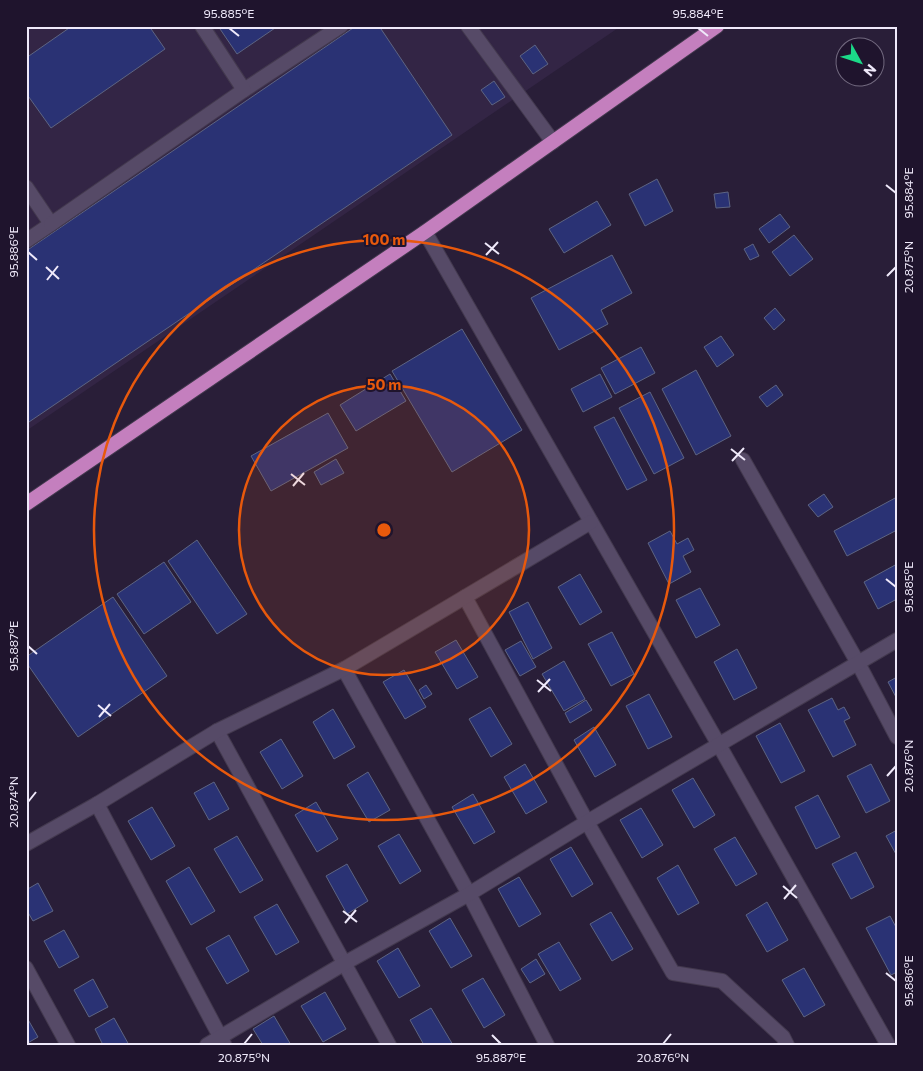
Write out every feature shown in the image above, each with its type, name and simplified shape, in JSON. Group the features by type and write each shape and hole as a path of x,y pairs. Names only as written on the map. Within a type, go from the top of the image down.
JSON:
{"highway":[{"path":"26,504 425,232 717,26"}],"street":[{"path":"202,26 244,90"},
{"path":"26,241 340,26"},
{"path":"468,26 553,142"},
{"path":"26,187 51,224"},
{"path":"425,232 719,745 888,1045"},
{"path":"742,460 858,663 897,737"},
{"path":"26,844 97,804 217,731 344,669 591,522"},
{"path":"465,597 673,973 722,981 783,1037 787,1045"},
{"path":"207,1045 223,1041 345,964 469,894 897,640"},
{"path":"344,669 469,894 547,1045"},
{"path":"217,731 389,1045"},
{"path":"97,804 223,1041"},
{"path":"26,968 68,1045"}],"shaded area":[{"path":"26,26 621,26 26,431"}],"building":[{"path":"72,26 149,26 165,49 51,128 26,93 26,58"},
{"path":"218,26 278,26 237,54"},
{"path":"356,26 379,26 452,135 26,424 26,251"},
{"path":"535,45 548,64 533,74 520,56"},
{"path":"494,81 505,97 492,105 481,90"},
{"path":"657,179 673,211 645,226 629,194"},
{"path":"728,192 730,207 716,208 714,194"},
{"path":"597,201 611,225 564,253 549,229"},
{"path":"780,214 790,227 769,243 759,229"},
{"path":"794,235 813,259 790,276 772,252"},
{"path":"753,244 759,256 750,260 744,249"},
{"path":"612,255 632,293 601,310 608,324 559,350 531,298"},
{"path":"775,308 785,320 774,330 764,318"},
{"path":"462,329 522,430 452,472 392,371"},
{"path":"721,336 734,355 717,367 704,347"},
{"path":"641,347 655,373 615,394 601,368"},
{"path":"696,370 731,436 696,455 662,389"},
{"path":"390,374 406,401 356,431 340,405"},
{"path":"600,374 612,397 583,412 571,389"},
{"path":"776,385 783,395 767,407 759,397"},
{"path":"650,392 684,458 654,474 619,408"},
{"path":"328,413 348,448 271,491 251,456"},
{"path":"614,417 647,480 627,490 594,427"},
{"path":"336,459 344,473 321,485 314,472"},
{"path":"824,494 833,507 818,517 808,505"},
{"path":"897,497 897,530 847,556 834,531"},
{"path":"670,531 677,544 688,538 694,550 683,556 691,572 669,584 648,543"},
{"path":"197,540 247,614 217,634 168,561"},
{"path":"164,562 191,602 144,634 117,594"},
{"path":"897,564 897,599 878,609 864,582"},
{"path":"580,574 602,612 580,625 558,587"},
{"path":"700,588 720,625 696,638 676,600"},
{"path":"113,597 167,676 78,737 26,662 26,657"},
{"path":"528,602 552,648 533,659 509,612"},
{"path":"612,632 634,674 611,686 588,644"},
{"path":"456,640 478,677 457,689 435,652"},
{"path":"521,641 536,667 520,676 505,650"},
{"path":"737,649 757,688 734,700 714,662"},
{"path":"564,661 585,699 564,711 542,674"},
{"path":"404,670 426,707 405,719 383,682"},
{"path":"897,677 897,699 888,682"},
{"path":"426,685 432,694 424,699 419,690"},
{"path":"649,694 672,737 648,749 626,706"},
{"path":"832,698 838,710 844,707 850,718 844,721 856,745 833,757 808,710"},
{"path":"586,700 592,710 570,723 565,713"},
{"path":"490,707 512,744 491,757 469,719"},
{"path":"333,709 355,747 334,759 313,722"},
{"path":"780,723 805,771 781,783 756,736"},
{"path":"594,727 616,765 595,777 574,740"},
{"path":"281,739 303,776 282,789 260,752"},
{"path":"525,764 547,802 526,814 504,777"},
{"path":"871,764 890,801 866,813 847,776"},
{"path":"368,772 390,810 369,822 347,785"},
{"path":"693,778 715,815 694,828 672,790"},
{"path":"214,782 229,809 209,820 194,793"},
{"path":"473,794 495,832 474,844 452,807"},
{"path":"818,795 840,837 816,849 795,807"},
{"path":"316,802 338,839 317,852 295,815"},
{"path":"152,807 175,846 151,860 128,821"},
{"path":"641,808 663,845 642,858 620,820"},
{"path":"897,830 897,856 886,836"},
{"path":"399,834 421,871 400,884 378,846"},
{"path":"237,836 263,880 240,893 214,849"},
{"path":"735,837 757,874 736,886 714,849"},
{"path":"571,847 593,884 572,897 550,859"},
{"path":"856,852 874,887 851,899 832,864"},
{"path":"347,864 368,901 347,914 326,876"},
{"path":"678,865 699,903 678,915 657,878"},
{"path":"189,867 215,911 191,925 166,881"},
{"path":"519,877 541,914 519,927 498,889"},
{"path":"38,883 53,911 33,921 26,909 26,890"},
{"path":"767,902 788,940 767,952 746,915"},
{"path":"277,904 299,942 276,955 254,917"},
{"path":"611,912 633,949 612,961 590,924"},
{"path":"890,916 897,929 897,972 891,975 866,928"},
{"path":"450,918 472,956 451,968 429,931"},
{"path":"64,930 79,957 59,968 44,941"},
{"path":"229,935 249,971 227,984 206,948"},
{"path":"559,942 581,979 560,991 538,954"},
{"path":"398,948 420,986 399,998 377,961"},
{"path":"536,959 545,974 530,983 521,969"},
{"path":"804,968 825,1005 804,1017 782,980"},
{"path":"483,978 505,1015 484,1028 462,990"},
{"path":"93,979 108,1007 89,1017 74,990"},
{"path":"325,992 346,1029 323,1042 301,1006"},
{"path":"431,1008 453,1045 424,1045 410,1020"},
{"path":"26,1016 38,1037 26,1044"},
{"path":"274,1016 291,1045 263,1045 253,1029"},
{"path":"114,1018 129,1045 103,1045 95,1029"}]}
